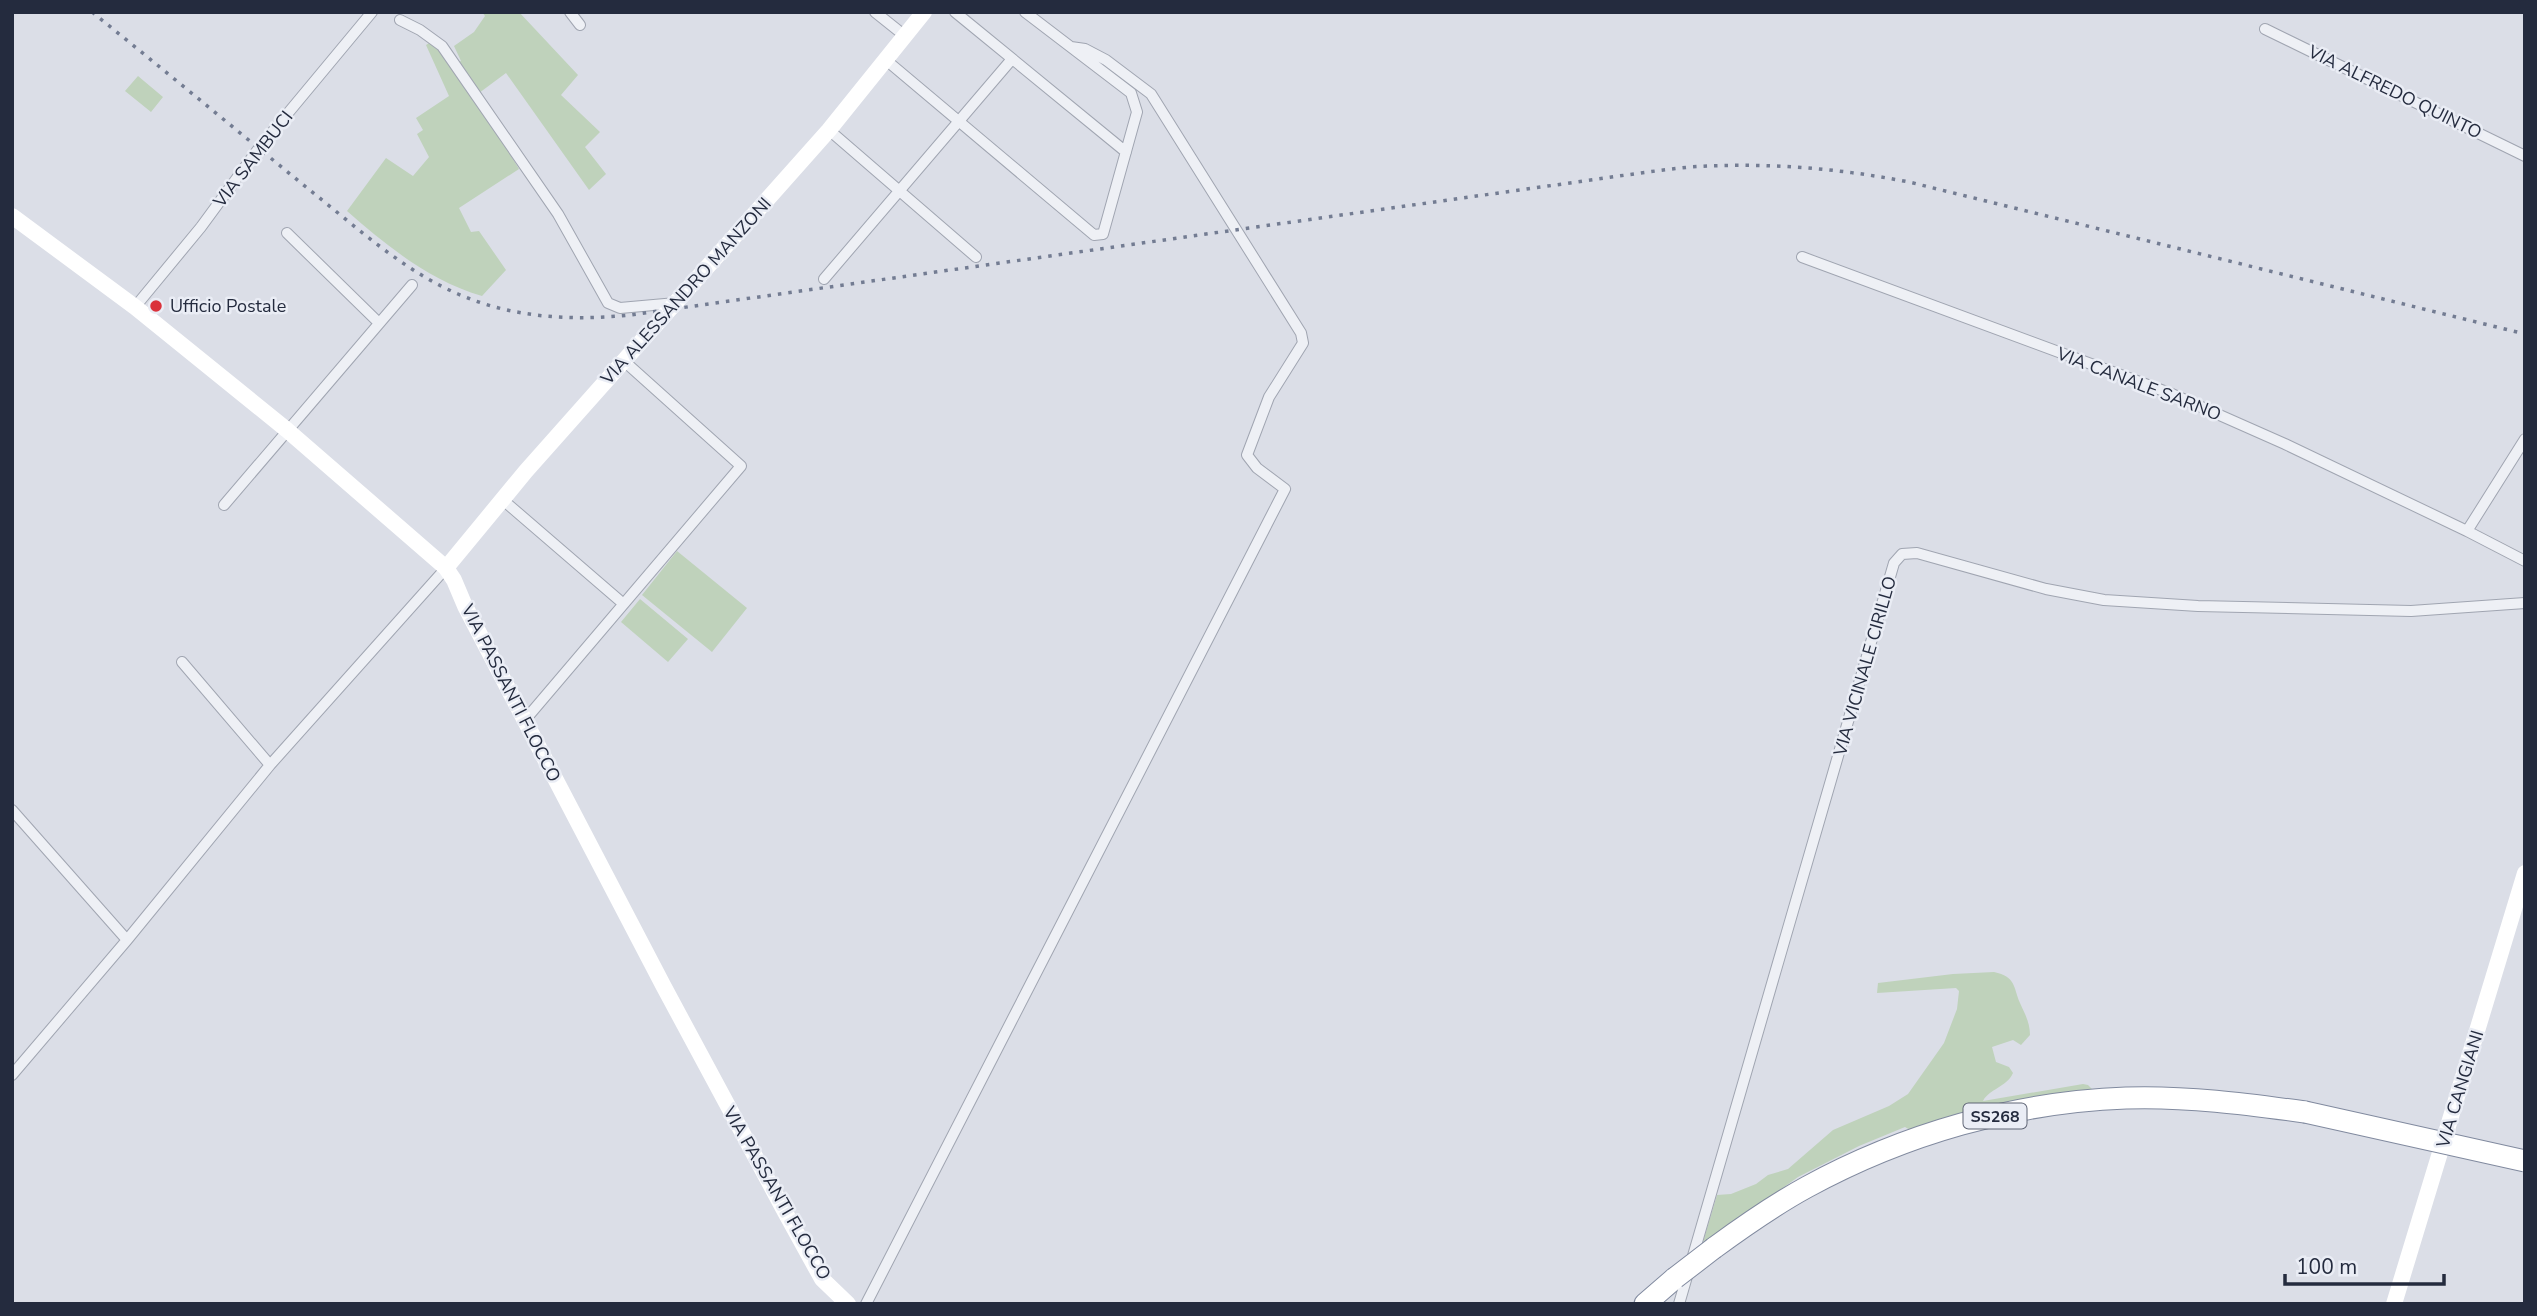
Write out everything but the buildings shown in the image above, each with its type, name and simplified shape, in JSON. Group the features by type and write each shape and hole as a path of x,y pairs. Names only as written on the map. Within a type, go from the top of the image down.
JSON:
{"highway":[{"name":"SS268","path":"1645,1304 1675,1278 1763,1213 1844,1168 1945,1128 2041,1106 2124,1098 2211,1100 2305,1112 2525,1161"}],"main road":[{"name":"VIA ALESSANDRO MANZONI","path":"446,568 527,471 828,130 924,12"},
{"name":"VIA PASSANTI FLOCCO","path":"12,216 135,307 287,430 446,568 785,1212 822,1279 848,1304"},
{"name":"VIA CANGIANI","path":"2394,1304 2525,873"}],"street":[{"name":"VIA SAMBUCI","path":"135,307 194,237 259,148 372,12"},
{"path":"570,12 580,25"},
{"path":"875,12 905,36"},
{"path":"954,12 1126,152"},
{"path":"886,60 1094,235 1103,234 1137,112 1136,102 1131,93 1025,12"},
{"path":"400,20 442,46 558,214 608,303 620,308 676,303"},
{"name":"VIA ALFREDO QUINTO","path":"2265,29 2525,156"},
{"path":"866,1304 1285,489 1257,468 1247,455 1269,397 1303,343 1301,333 1151,94 1106,60 1085,49 1071,47"},
{"path":"824,279 1012,59"},
{"path":"828,130 976,257"},
{"path":"287,233 379,323"},
{"name":"VIA CANALE SARNO","path":"1802,257 2172,394 2285,444 2467,531"},
{"path":"224,505 412,285"},
{"path":"525,720 741,466 624,361"},
{"path":"2525,439 2467,531 2525,561"},
{"path":"503,500 619,600"},
{"name":"VIA VICINALE CIRILLO","path":"1679,1304 1894,563 1902,554 1917,553 2046,589 2104,600 2198,606 2411,611 2525,603"},
{"path":"12,1075 270,765 446,568"},
{"path":"182,662 270,765"},
{"path":"12,810 127,940"}],"green space":[{"path":"482,12 519,12 578,75 561,95 600,132 585,147 606,174 589,190 506,73 475,96 519,169 459,208 471,232 479,231 506,270 482,296 427,272 347,211 386,158 413,176 429,157 417,134 423,130 416,118 449,96 426,45 434,40 451,64 461,61 454,46 474,32 485,16"},
{"path":"138,76 163,97 151,112 125,91"},
{"path":"677,551 747,608 712,652 642,595"},
{"path":"640,599 688,639 668,662 621,622"},
{"path":"1994,972 2013,983 2027,1019 2030,1035 2021,1045 2013,1040 1992,1047 1996,1062 2009,1067 2013,1073 2007,1082 1983,1101 2083,1084 2095,1092 1910,1130 1905,1127 1859,1146 1798,1177 1705,1244 1703,1242 1717,1195 1731,1194 1756,1184 1768,1175 1788,1169 1833,1130 1889,1106 1908,1094 1944,1043 1957,1009 1959,991 1956,988 1877,993 1878,983"}],"railway":[{"path":"92,12 398,260 458,294 500,308 542,316 586,318 630,315 1647,172 1745,165 1828,170 1909,182 2525,334"}],"place":[{"name":"Ufficio Postale","path":"156,306"}]}
